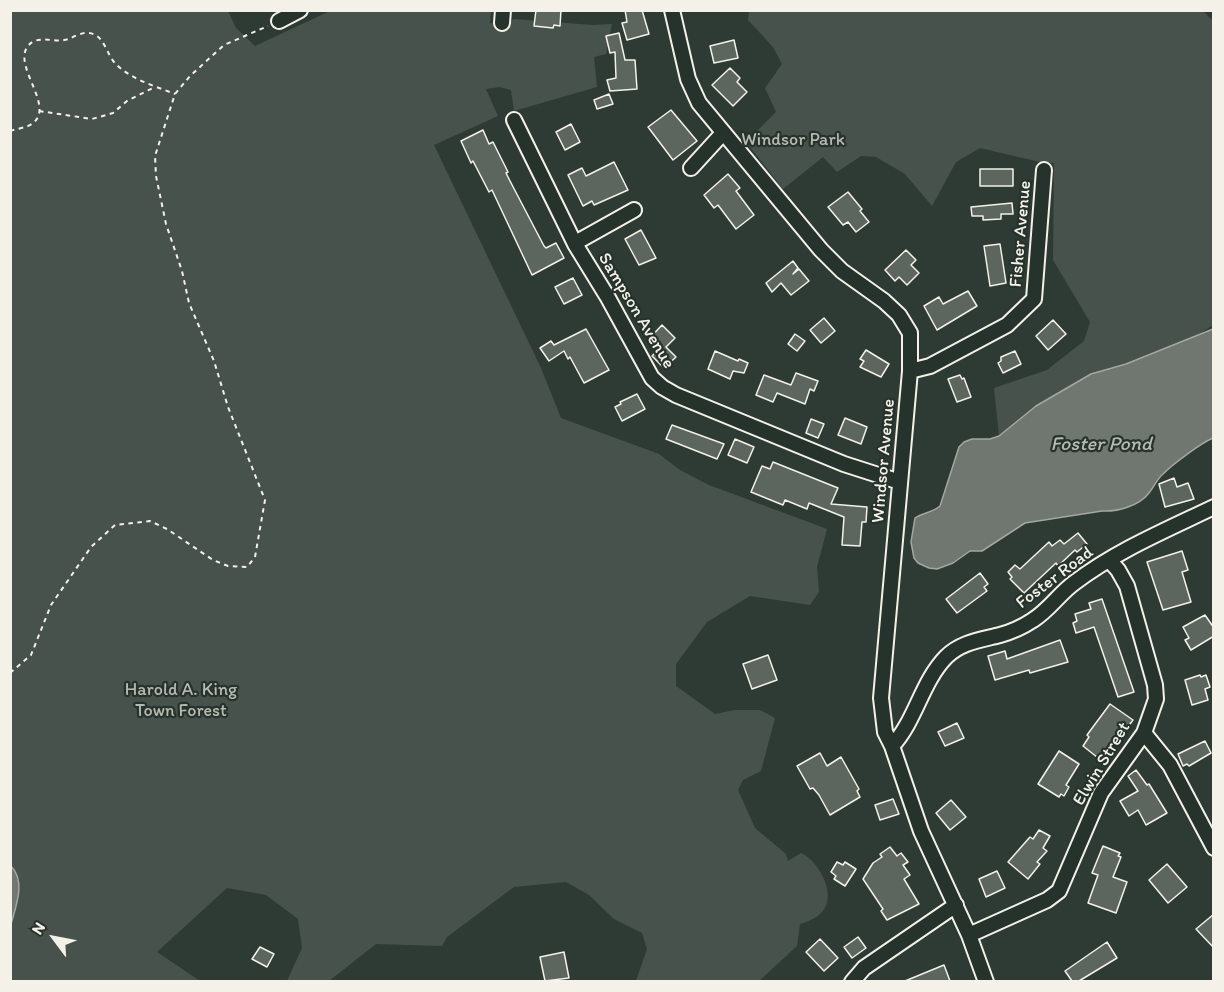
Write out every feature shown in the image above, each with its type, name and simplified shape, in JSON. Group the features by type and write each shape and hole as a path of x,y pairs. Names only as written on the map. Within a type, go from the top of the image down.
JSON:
{"street":[{"path":"279,21 300,10"},
{"name":"Windsor Avenue","path":"672,10 693,90 699,103 833,263 852,280 891,307 910,333 910,371 881,698 885,732 921,831 956,905 986,981"},
{"name":"Sampson Avenue","path":"514,120 575,243 652,378 676,395 844,464 900,482"},
{"path":"691,168 723,133"},
{"name":"Fisher Avenue","path":"910,371 930,366 1007,325 1034,299 1044,170"},
{"path":"575,243 634,210"},
{"name":"Foster Road","path":"892,746 908,724 923,691 947,656 963,645 1002,634 1035,619 1071,584 1109,560 1214,507"},
{"name":"Elwin Street","path":"969,935 1047,900 1059,891 1101,793 1144,733 1156,699 1155,685 1127,586 1109,560"},
{"path":"1144,733 1170,765 1214,848"},
{"path":"852,981 864,968 956,905"}],"path":[{"path":"10,673 32,655 51,605 91,547 115,525 150,521 167,529 213,560 228,566 247,567 255,557 265,500 228,407 214,361 189,303 182,271 166,224 156,176 155,156 175,94 206,60 224,45 279,21"},
{"path":"10,131 29,126 36,120 39,111 39,101 25,68 25,52 28,45 40,39 66,40 79,34 90,33 98,37 114,63 127,73 175,94"},
{"path":"39,111 92,119 113,113 127,101 155,87"}],"green space":[{"name":"Harold A. King Town Forest","path":"491,10 490,23 509,25 513,19 593,25 612,24 606,54 594,57 597,87 514,111 511,90 500,87 486,89 498,116 434,145 541,368 561,418 659,454 680,470 709,485 827,529 817,567 819,592 810,605 750,596 707,622 676,664 676,686 715,714 735,710 760,710 775,718 761,771 743,780 738,790 755,828 786,854 788,861 801,853 815,864 825,882 828,898 826,905 817,916 800,924 797,946 759,981 636,981 647,949 642,933 614,919 589,895 566,882 514,887 447,937 442,946 376,944 329,981 287,981 302,948 298,919 266,895 227,888 157,952 200,981 11,981 10,11 228,11 236,28 255,46 330,11"},
{"name":"Windsor Park","path":"749,11 1203,11 1214,22 1213,325 1196,336 1126,364 1098,372 1036,406 999,436 994,388 1047,370 1084,341 1090,322 1053,260 1054,163 1040,162 980,148 956,162 932,206 905,174 876,157 861,156 837,172 823,157 783,189 746,142 776,112 765,88 782,64 773,47 748,20"}],"water":[{"name":"Foster Pond","path":"1213,329 1213,438 1168,470 1159,478 1145,498 1121,509 1025,523 982,551 970,551 953,563 937,569 918,563 914,558 911,542 915,518 940,506 959,447 964,442 999,436 1036,406 1091,374 1126,364"},
{"path":"11,866 16,872 19,886 11,924"}],"building":[{"path":"536,10 561,10 560,26 554,25 553,28 534,26"},
{"path":"625,10 642,10 649,34 627,40 622,23 627,22"},
{"path":"619,33 625,60 635,60 637,89 610,91 607,80 616,78 615,52 610,53 606,36"},
{"path":"734,40 738,58 714,63 710,46"},
{"path":"730,68 740,78 737,82 747,92 733,106 712,85"},
{"path":"609,94 613,104 597,109 594,100"},
{"path":"671,110 697,141 673,160 648,127"},
{"path":"571,124 580,142 565,150 556,132"},
{"path":"483,130 489,144 493,142 508,172 506,173 544,246 546,248 556,243 564,258 532,275 492,190 489,192 473,161 471,163 461,141"},
{"path":"614,162 628,190 594,205 592,201 583,206 568,175 582,168 586,176"},
{"path":"980,169 1013,169 1013,186 980,186"},
{"path":"728,174 740,188 736,191 754,215 736,229 718,205 714,208 704,195"},
{"path":"848,192 869,222 856,232 848,222 843,225 828,207"},
{"path":"1012,203 1013,214 1001,214 1001,219 983,220 983,216 972,216 971,207"},
{"path":"641,230 656,258 639,265 625,239"},
{"path":"1000,244 1006,283 990,286 984,246"},
{"path":"906,250 916,260 911,265 919,273 907,285 899,277 895,281 885,270"},
{"path":"793,261 798,268 793,274 799,269 809,281 791,295 781,283 772,292 766,283"},
{"path":"573,278 582,295 564,304 555,287"},
{"path":"968,291 977,306 937,330 924,306 939,297 943,304"},
{"path":"824,318 835,331 821,343 810,330"},
{"path":"1053,320 1066,334 1048,350 1036,336"},
{"path":"662,325 675,338 666,347 676,357 664,368 652,356 659,349 649,339"},
{"path":"586,329 609,370 584,383 570,357 568,359 564,351 549,361 540,348 551,341 554,345"},
{"path":"795,334 805,341 797,351 788,344"},
{"path":"866,350 889,364 881,377 860,367 864,361 860,359"},
{"path":"715,351 748,363 744,373 733,371 730,379 708,369"},
{"path":"1015,351 1021,364 1003,373 998,363 1001,357"},
{"path":"796,373 818,381 814,391 810,389 805,404 777,393 773,402 756,395 764,375 791,385"},
{"path":"960,375 962,379 964,378 971,397 957,402 948,379"},
{"path":"637,394 645,409 622,421 615,407"},
{"path":"845,418 867,427 861,444 838,435"},
{"path":"811,419 824,424 818,438 806,433"},
{"path":"672,425 724,444 717,459 666,439"},
{"path":"735,439 754,447 747,463 728,455"},
{"path":"773,462 838,488 831,504 867,507 866,522 862,522 860,546 842,545 844,517 809,503 807,509 785,500 783,505 751,492 762,466 770,469"},
{"path":"1174,478 1177,487 1188,483 1194,499 1165,507 1159,484"},
{"path":"1078,533 1087,544 1077,552 1075,550 1058,566 1056,563 1024,593 1010,579 1012,577 1008,572 1015,565 1020,569 1049,542 1052,546 1060,540 1064,544"},
{"path":"1182,551 1188,570 1182,572 1191,602 1163,610 1147,562"},
{"path":"980,573 988,584 984,587 987,591 957,613 946,599"},
{"path":"1102,599 1134,692 1118,697 1094,627 1076,633 1073,623 1077,621 1075,614 1091,609 1089,603"},
{"path":"1205,615 1214,628 1214,636 1191,650 1185,640 1189,638 1183,627"},
{"path":"1060,640 1068,662 995,680 988,656 1005,651 1007,659"},
{"path":"768,655 777,680 752,689 743,664"},
{"path":"1200,675 1201,677 1206,675 1210,687 1205,689 1208,700 1192,705 1185,680"},
{"path":"1110,704 1133,720 1102,761 1083,746 1089,737 1087,735"},
{"path":"957,723 964,738 945,746 938,732"},
{"path":"1205,741 1211,753 1189,766 1187,764 1183,766 1178,754"},
{"path":"1059,751 1079,764 1066,785 1069,787 1064,796 1061,794 1059,797 1038,784"},
{"path":"820,753 827,766 841,757 859,789 857,791 860,797 830,815 819,795 813,788 810,789 797,766"},
{"path":"1136,770 1147,785 1149,784 1167,813 1146,825 1138,810 1129,816 1120,801 1138,791 1128,776"},
{"path":"893,799 899,814 880,820 875,805"},
{"path":"951,800 966,817 950,830 936,813"},
{"path":"1039,830 1050,836 1043,848 1047,851 1037,862 1040,864 1028,879 1008,862 1030,837 1033,839"},
{"path":"1103,846 1120,853 1118,856 1121,857 1113,877 1127,882 1116,913 1088,903 1098,875 1092,873"},
{"path":"890,847 897,856 901,853 908,862 903,865 910,875 904,879 919,904 887,920 881,911 883,909 863,879 873,863 882,857 880,854"},
{"path":"837,862 843,865 845,862 856,869 845,886 834,879 836,876 831,872"},
{"path":"1167,864 1187,887 1168,903 1149,880"},
{"path":"997,871 1005,888 986,897 979,879"},
{"path":"1214,914 1214,948 1196,929"},
{"path":"858,937 866,948 852,958 844,947"},
{"path":"820,939 838,958 824,971 806,952"},
{"path":"1107,942 1117,958 1079,981 1072,981 1065,971"},
{"path":"260,947 274,954 267,967 252,959"},
{"path":"564,952 569,978 545,981 540,957"},
{"path":"944,965 950,981 905,981"}]}
